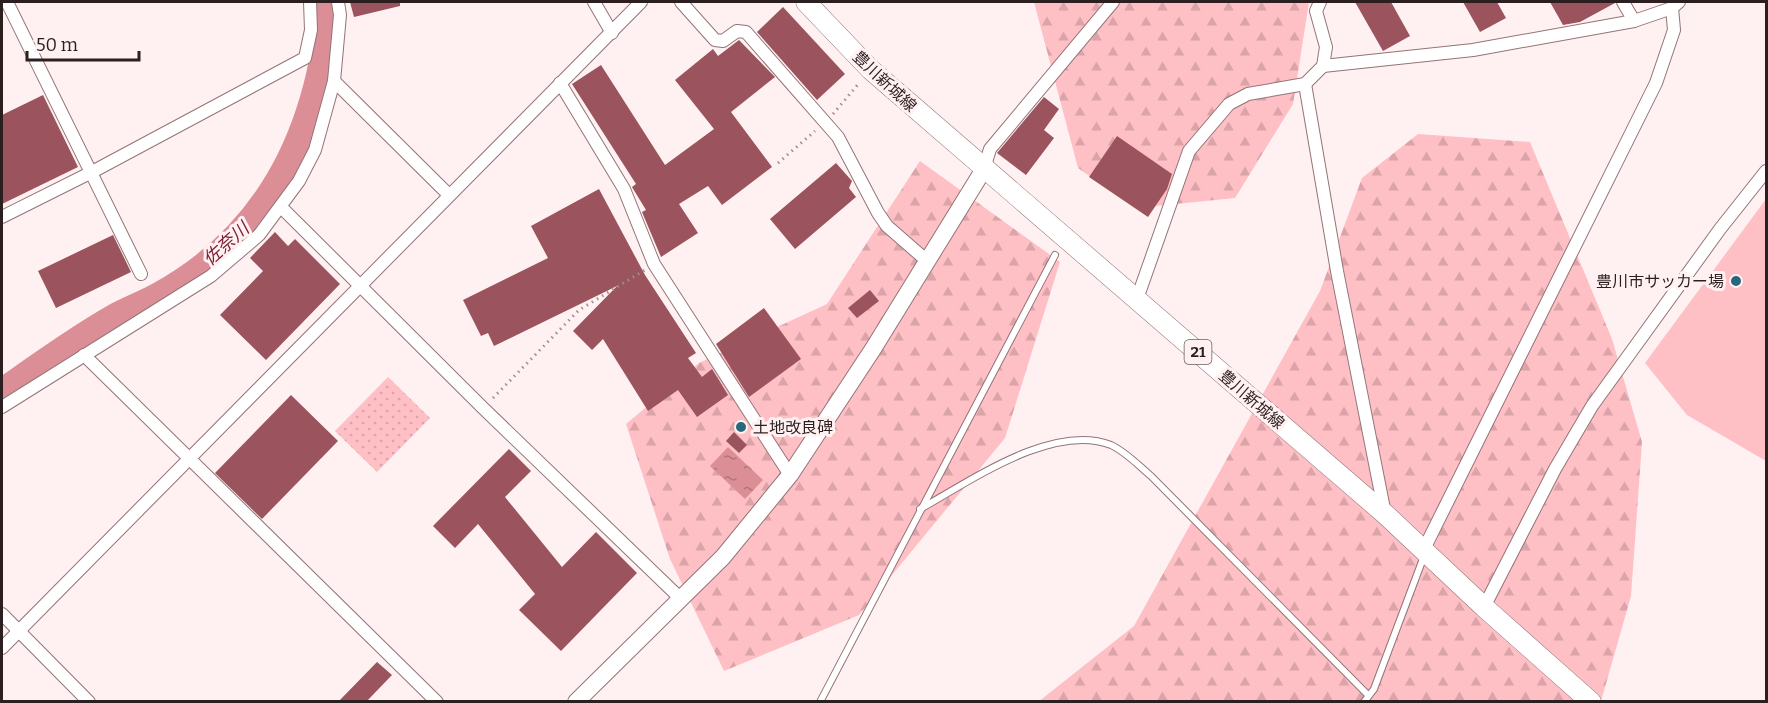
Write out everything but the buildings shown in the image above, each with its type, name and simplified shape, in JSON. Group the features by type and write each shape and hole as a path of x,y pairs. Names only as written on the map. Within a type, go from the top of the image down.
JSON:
{"main road":[{"name":"豊川新城線","path":"806,2 871,70 1385,514 1484,607 1591,702"}],"street":[{"path":"7,2 141,274"},
{"path":"2,217 92,172 304,58 311,30 310,2"},
{"path":"2,406 232,260 259,235 281,207 315,150 334,81 340,15 338,2"},
{"path":"594,2 612,33"},
{"path":"2,648 641,2"},
{"path":"681,2 715,40 723,40 737,31 746,32 838,136 878,213 888,226 926,260"},
{"path":"576,702 723,557 790,475 873,349 984,169 990,149 1113,2"},
{"path":"1137,299 1189,151 1229,104 1248,94 1305,84 1323,66 1326,47 1316,11 1320,2"},
{"path":"1623,2 1634,21"},
{"path":"1323,66 1473,50 1634,21 1676,5 1674,30 1656,83 1426,545 1426,551"},
{"path":"334,81 449,195"},
{"path":"560,83 624,189 654,264 790,475"},
{"path":"1305,84 1337,271 1385,514"},
{"path":"1484,607 1555,469 1592,406 1720,229 1767,171"},
{"path":"281,207 483,408 680,598"},
{"path":"84,355 437,702"},
{"path":"2,614 89,702"}],"lane":[{"path":"820,702 1055,255"},
{"path":"920,509 1026,451 1069,440 1094,440 1112,446 1128,456 1150,476 1367,694"},
{"path":"1364,702 1367,694 1374,688 1426,551"}],"path":[{"path":"483,408 579,310 654,264"}],"green space":[{"path":"1034,2 1309,2 1293,104 1235,198 1135,208 1078,168"},
{"path":"1418,134 1530,142 1612,339 1642,442 1631,596 1601,701 1038,702 1134,626 1320,291 1362,178"},
{"path":"920,161 1060,262 1005,438 859,615 724,671 670,559 626,424 699,363 827,304"},
{"name":"豊川市サッカー場","path":"1766,199 1766,461 1687,415 1645,363"},
{"path":"388,377 430,418 377,472 335,431"}],"water":[{"path":"728,447 763,480 745,499 710,466"}],"waterway":[{"name":"佐奈川","path":"2,392 100,325 155,298 187,279 233,240 252,218 285,169 309,113 323,58 326,30 325,2"}],"place":[{"name":"豊川市サッカー場","path":"1736,281"},
{"name":"土地改良碑","path":"741,427"}]}
